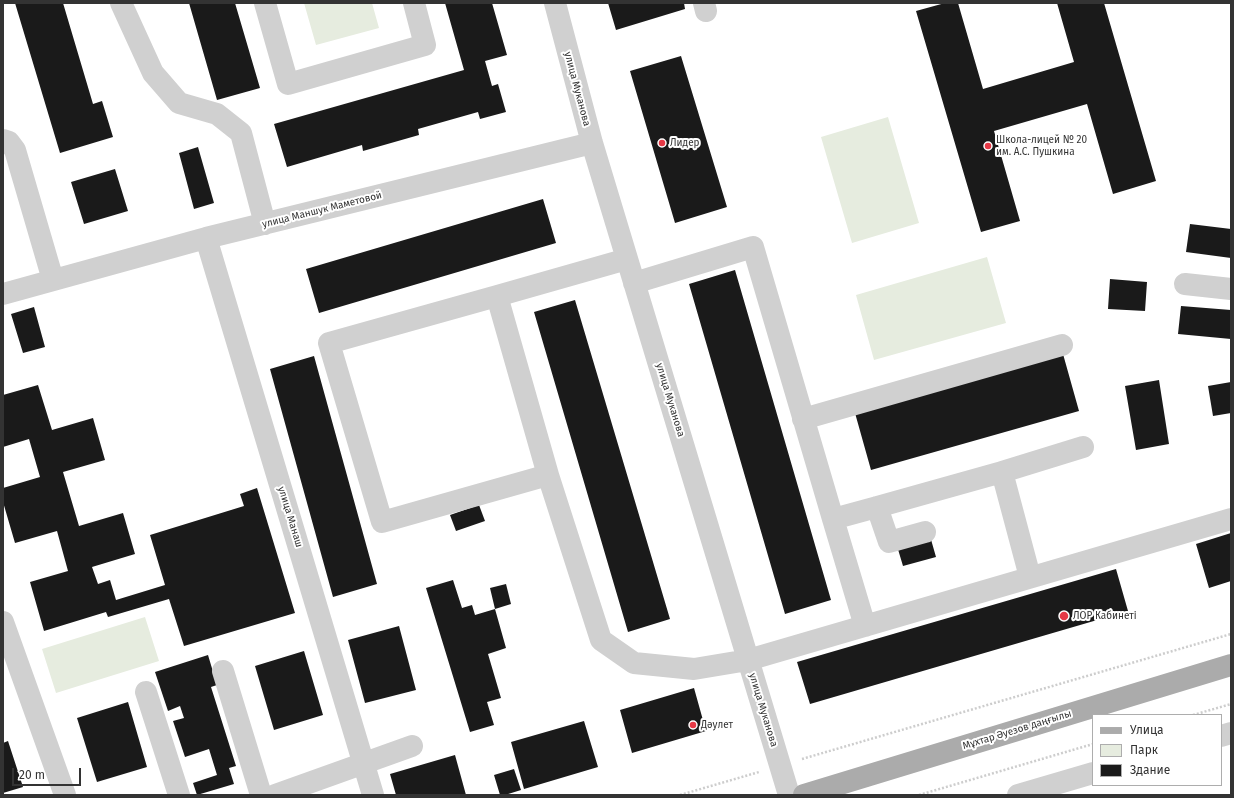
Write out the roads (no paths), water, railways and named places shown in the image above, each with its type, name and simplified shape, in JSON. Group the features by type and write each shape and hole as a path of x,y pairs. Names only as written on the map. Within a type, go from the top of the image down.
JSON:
{"main road":[{"name":"Мұхтар Әуезов даңғылы","path":"804,795 1231,665"}],"street":[{"path":"121,3 153,73 179,103 217,114 241,133 265,224"},
{"path":"265,3 288,84 425,45 414,3"},
{"name":"улица Муканова","path":"555,3 592,143 790,795"},
{"path":"3,140 8,142 15,150 53,280"},
{"name":"улица Маншук Маметовой","path":"3,294 206,238 592,143"},
{"name":"улица Манаш","path":"206,238 373,795"},
{"path":"634,282 753,247 865,626"},
{"path":"548,475 382,522 329,343 627,259"},
{"path":"1185,284 1231,289"},
{"path":"497,296 548,475 601,640 634,663 694,669 748,660 1231,518"},
{"path":"803,419 1062,345"},
{"path":"833,519 1002,472 1083,447"},
{"path":"1002,472 1030,577"},
{"path":"877,507 889,542 925,532"},
{"path":"3,622 10,661 65,795"},
{"path":"223,671 261,795"},
{"path":"146,692 179,795"},
{"path":"275,795 412,746"},
{"path":"1018,795 1092,773"}],"place":[{"name":"Лидер","path":"662,143"},
{"name":"Школа-лицей № 20 им. А.С. Пушкина","path":"988,146"},
{"name":"ЛОР Кабинетi","path":"1064,616"},
{"name":"Дәулет","path":"693,725"}]}
